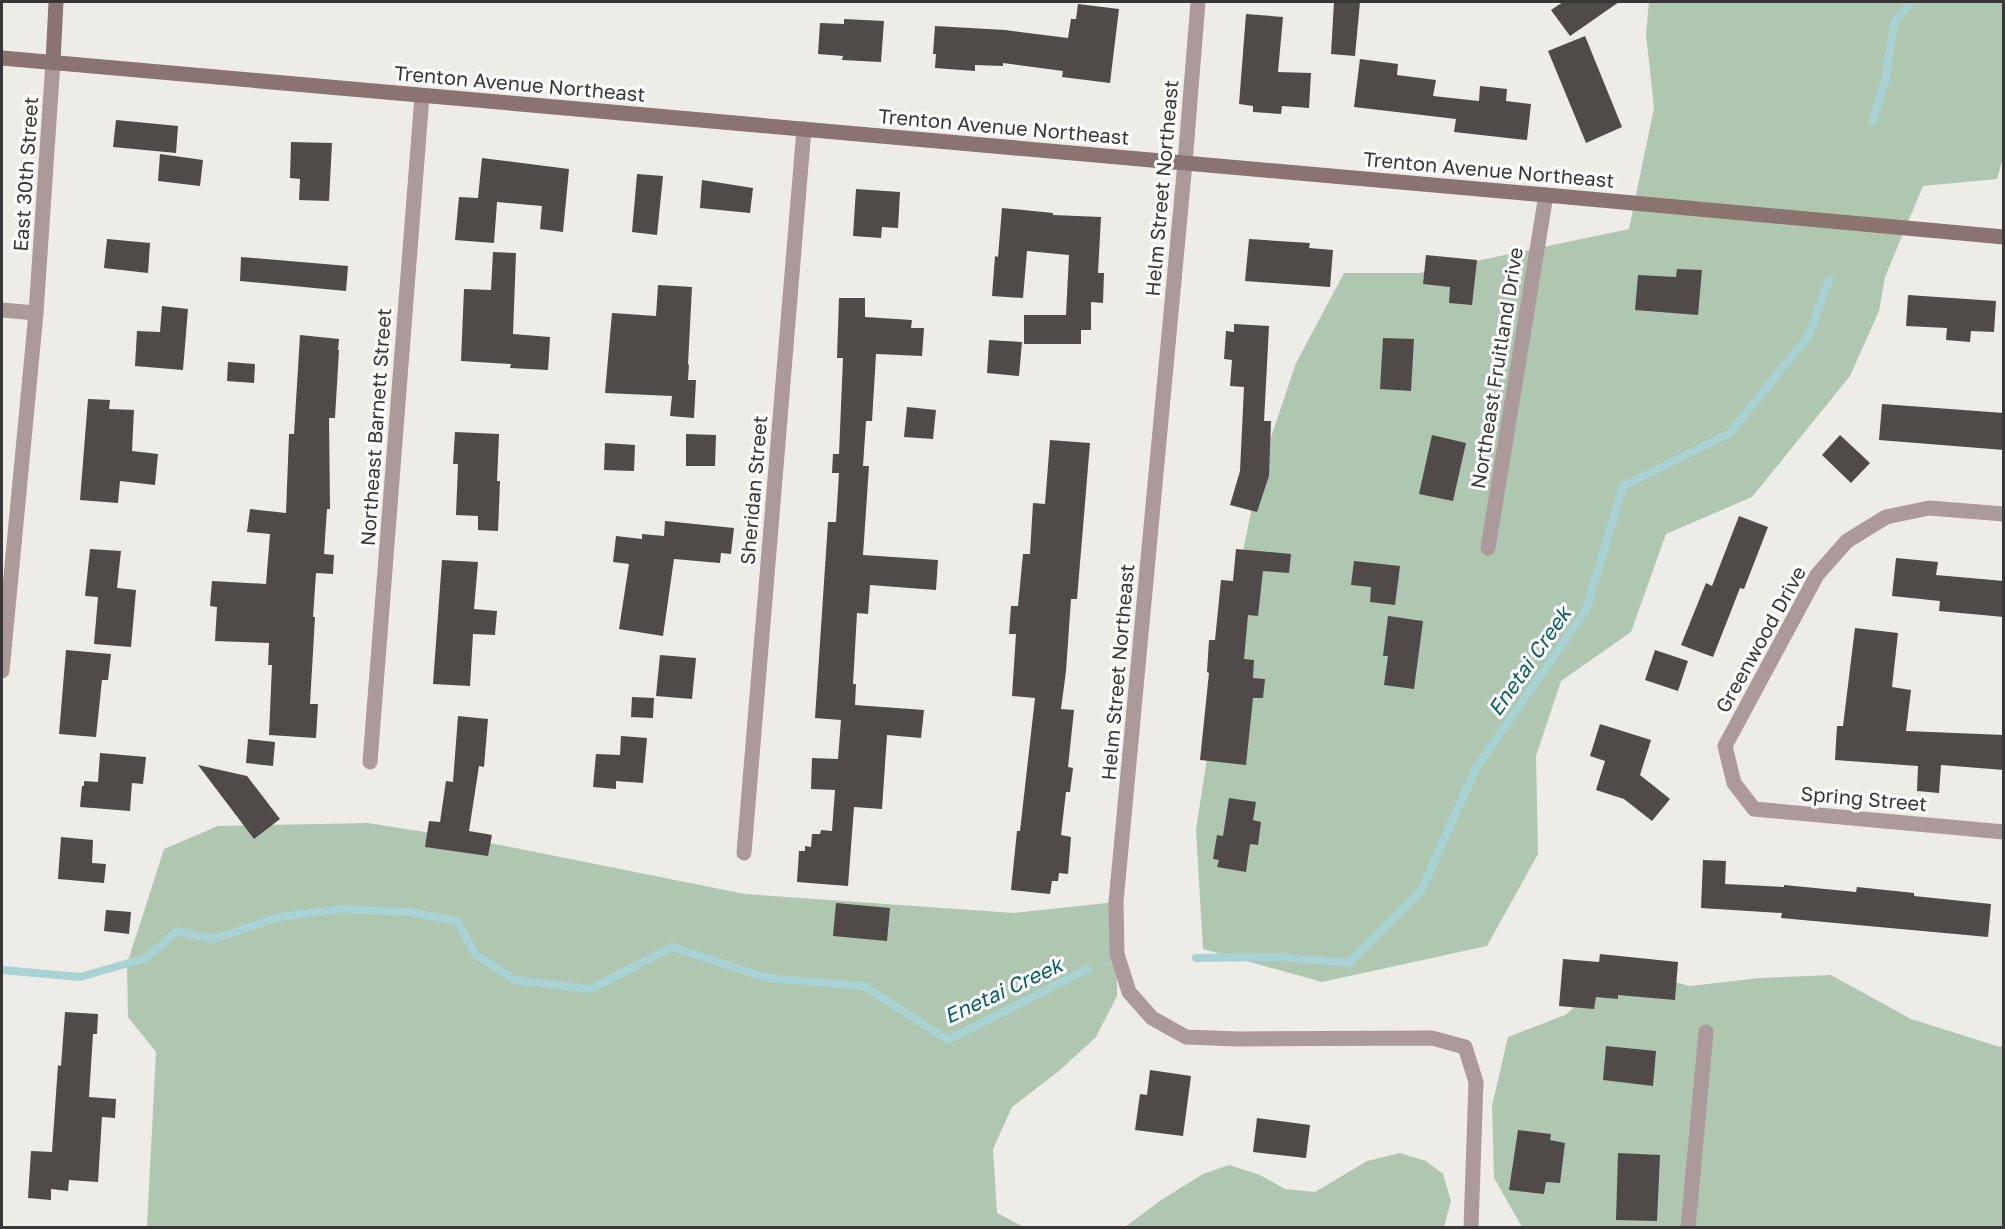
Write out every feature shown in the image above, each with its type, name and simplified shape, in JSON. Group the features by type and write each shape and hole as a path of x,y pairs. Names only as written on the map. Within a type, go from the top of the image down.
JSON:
{"main road":[{"name":"East 30th Street","path":"53,62 56,2"},
{"name":"Trenton Avenue Northeast","path":"2,58 2004,237"}],"street":[{"name":"Helm Street Northeast","path":"1198,2 1116,902 1117,954 1129,992 1152,1018 1186,1037 1432,1038 1465,1047 1476,1082 1471,1227"},
{"name":"East 30th Street","path":"2,671 3,629 36,314 53,62"},
{"name":"Northeast Barnett Street","path":"370,762 422,96"},
{"name":"Sheridan Street","path":"744,853 804,129"},
{"name":"Northeast Fruitland Drive","path":"1488,548 1546,195"},
{"path":"2,310 36,314"},
{"name":"Greenwood Drive","path":"1734,783 1725,746 1817,575 1847,541 1886,517 1929,507 2004,514"},
{"name":"Spring Street","path":"1734,783 1754,809 2004,832"},
{"path":"1688,1227 1706,1032"}],"green space":[{"path":"1649,2 2003,2 2004,154 1997,179 1923,186 1885,277 1879,311 1850,376 1752,497 1666,534 1631,632 1561,681 1536,756 1538,854 1487,946 1322,982 1203,949 1196,830 1225,640 1259,473 1296,363 1344,273 1419,273 1629,229 1654,108 1646,34"},
{"path":"368,823 475,840 745,894 1014,913 1116,902 1117,996 1096,1037 1059,1071 1012,1107 993,1149 997,1213 1024,1227 147,1227 156,1052 128,1017 127,964 164,849 218,826"},
{"path":"1621,968 1690,986 1760,978 1831,975 1911,1019 2000,1047 2003,1045 2003,1227 1522,1227 1494,1178 1492,1106 1508,1037 1565,1015"},
{"path":"1400,1153 1426,1161 1443,1174 1451,1201 1444,1227 1125,1227 1161,1200 1203,1174 1229,1165 1260,1175 1285,1189 1315,1192 1367,1161"}],"building":[{"path":"1334,2 1360,2 1355,56 1331,54"},
{"path":"1563,2 1619,2 1570,36 1551,10"},
{"path":"1078,4 1119,9 1110,83 1062,77 1063,71 1003,63 1003,66 975,65 975,71 935,68 936,54 933,54 935,26 1005,30 1068,38 1071,19 1076,19"},
{"path":"1246,14 1283,17 1278,72 1311,73 1309,108 1282,106 1281,114 1253,112 1253,106 1239,104"},
{"path":"844,19 884,21 881,62 842,60 843,56 818,54 820,23 844,24"},
{"path":"1585,36 1622,127 1586,143 1548,51"},
{"path":"1360,59 1398,64 1397,75 1436,80 1433,96 1479,101 1480,86 1507,89 1506,101 1531,104 1527,140 1454,132 1456,119 1354,107"},
{"path":"116,120 178,126 176,153 113,147"},
{"path":"291,142 332,143 329,201 299,200 300,179 290,178"},
{"path":"160,154 203,160 200,186 158,181"},
{"path":"482,158 569,169 563,232 540,229 542,206 497,202 494,243 455,240 459,197 478,198"},
{"path":"637,174 663,176 657,235 632,232"},
{"path":"702,180 753,188 750,213 700,208"},
{"path":"856,189 900,192 898,228 882,227 881,238 853,236"},
{"path":"1002,208 1053,213 1053,215 1101,217 1098,273 1104,273 1103,303 1091,302 1091,330 1081,330 1081,344 1024,344 1024,315 1066,315 1069,255 1027,251 1023,298 992,296"},
{"path":"107,239 150,243 148,273 104,268"},
{"path":"1249,239 1310,243 1309,248 1333,250 1330,287 1245,281"},
{"path":"493,252 516,253 513,334 550,337 548,370 510,368 511,364 461,361 464,289 491,290"},
{"path":"1426,255 1477,260 1472,305 1449,303 1450,287 1423,284"},
{"path":"241,257 348,266 346,291 240,281"},
{"path":"1677,269 1702,270 1698,315 1635,310 1638,275 1676,277"},
{"path":"658,285 692,287 688,380 696,380 694,418 670,416 672,396 605,393 612,313 656,316"},
{"path":"1908,295 1996,301 1994,332 1971,331 1970,342 1946,340 1947,328 1906,326"},
{"path":"839,298 865,298 865,317 912,320 911,328 924,328 922,356 876,354 872,421 866,421 863,466 869,466 863,555 938,560 936,590 870,585 868,614 857,613 853,684 856,684 855,705 924,710 921,738 887,735 882,809 854,807 848,886 797,882 799,851 805,851 805,846 811,847 812,834 820,834 821,830 832,831 835,790 811,789 812,758 838,759 841,720 815,718 828,522 836,522 839,473 832,473 833,454 839,454 843,358 837,358"},
{"path":"162,306 188,309 183,370 135,366 137,331 160,332"},
{"path":"1234,324 1269,326 1264,421 1271,421 1269,476 1257,512 1230,505 1240,471 1244,387 1230,386 1232,360 1224,359 1226,331 1234,332"},
{"path":"300,335 339,339 335,418 329,418 330,509 327,509 324,554 334,555 333,574 316,573 313,617 315,617 310,704 318,704 316,738 269,735 272,665 268,665 269,643 215,641 217,607 210,606 212,581 266,584 270,534 247,532 250,509 286,513 289,434 294,434"},
{"path":"1383,338 1414,339 1411,391 1380,389"},
{"path":"989,340 1022,342 1019,376 987,373"},
{"path":"228,362 255,364 254,383 227,381"},
{"path":"88,399 110,400 109,409 134,410 132,451 158,454 155,485 120,481 118,503 80,500"},
{"path":"1882,404 2004,413 2004,450 1879,440"},
{"path":"907,407 936,410 933,439 904,437"},
{"path":"455,432 499,434 498,531 478,530 478,516 456,515 458,464 453,464"},
{"path":"686,434 716,435 715,466 686,466"},
{"path":"1432,435 1466,443 1453,501 1419,494"},
{"path":"1840,435 1870,463 1851,483 1822,455"},
{"path":"1050,440 1090,443 1077,599 1071,599 1061,709 1074,710 1068,767 1073,768 1070,792 1066,792 1061,835 1071,837 1068,874 1059,873 1058,881 1052,881 1050,894 1011,890 1035,698 1012,696 1016,634 1009,634 1011,606 1018,606 1023,554 1030,554 1033,503 1045,504"},
{"path":"605,443 635,445 634,471 604,470"},
{"path":"1739,516 1768,527 1744,589 1740,588 1713,657 1681,645 1706,583 1712,586"},
{"path":"665,521 734,528 731,554 721,553 720,563 674,559 663,636 619,629 629,564 613,562 616,536 642,539 642,534 664,536"},
{"path":"90,549 121,551 117,588 136,590 131,647 94,644 98,597 85,596"},
{"path":"1236,549 1291,554 1289,573 1263,571 1258,616 1248,615 1244,659 1254,660 1253,678 1265,679 1263,698 1253,698 1246,765 1200,760 1209,673 1207,672 1209,640 1215,640 1221,580 1233,581"},
{"path":"1896,558 1938,562 1936,575 2004,581 2004,617 1939,611 1940,601 1892,596"},
{"path":"442,560 478,562 474,609 497,611 495,635 473,634 470,686 433,684"},
{"path":"1354,561 1400,566 1395,605 1370,602 1371,587 1351,585"},
{"path":"1388,616 1423,621 1414,689 1384,685 1388,656 1383,656"},
{"path":"1855,628 1898,633 1892,687 1911,690 1906,731 2004,735 2004,770 1941,765 1939,793 1917,791 1918,766 1835,760 1837,726 1843,726"},
{"path":"66,650 111,654 108,680 102,680 96,737 59,734"},
{"path":"1655,650 1688,661 1678,691 1645,680"},
{"path":"660,655 696,658 692,699 656,696"},
{"path":"632,697 654,698 653,718 631,717"},
{"path":"458,716 488,719 484,767 479,766 469,831 492,835 488,856 425,847 429,821 440,822 446,781 453,782"},
{"path":"1600,724 1651,740 1640,775 1670,799 1652,821 1624,799 1596,790 1605,761 1590,756"},
{"path":"621,736 647,738 643,783 616,781 616,789 593,787 596,754 620,755"},
{"path":"248,739 275,742 273,766 246,763"},
{"path":"100,753 146,757 143,784 132,783 130,811 80,807 84,781 98,782"},
{"path":"198,765 247,776 280,819 254,839"},
{"path":"1229,798 1256,802 1253,820 1261,822 1258,845 1250,844 1246,872 1217,867 1219,860 1213,859 1217,835 1223,836"},
{"path":"61,837 93,840 92,863 106,864 104,883 58,879"},
{"path":"1703,860 1726,861 1725,884 1784,887 1784,885 1856,892 1857,887 1991,904 1988,937 1781,918 1782,913 1701,908"},
{"path":"836,903 890,908 887,941 833,936"},
{"path":"106,910 131,912 129,934 104,931"},
{"path":"1600,954 1678,962 1675,1000 1618,995 1618,999 1596,997 1594,1009 1559,1006 1563,959 1599,962"},
{"path":"65,1012 98,1014 97,1034 93,1034 89,1097 116,1099 115,1118 102,1117 98,1182 69,1180 68,1191 51,1189 51,1200 28,1198 31,1151 52,1152 58,1065 61,1066"},
{"path":"1606,1046 1656,1051 1653,1086 1603,1080"},
{"path":"1150,1070 1191,1076 1183,1136 1135,1130 1140,1094 1147,1095"},
{"path":"1257,1118 1310,1125 1306,1158 1253,1152"},
{"path":"1518,1130 1551,1134 1550,1140 1565,1143 1560,1183 1546,1182 1544,1194 1509,1190"},
{"path":"1618,1153 1660,1155 1657,1221 1616,1220"}],"waterway":[{"name":"Enetai Creek","path":"1873,121 1886,77 1894,23 1911,2"},
{"name":"Enetai Creek","path":"1196,958 1279,957 1349,963 1421,891 1476,768 1586,610 1623,486 1730,433 1809,335 1829,280"},
{"name":"Enetai Creek","path":"2,970 80,977 146,958 177,931 213,939 279,917 340,909 409,912 457,921 476,955 515,980 591,989 672,947 768,978 864,986 948,1040 1087,969"}]}
